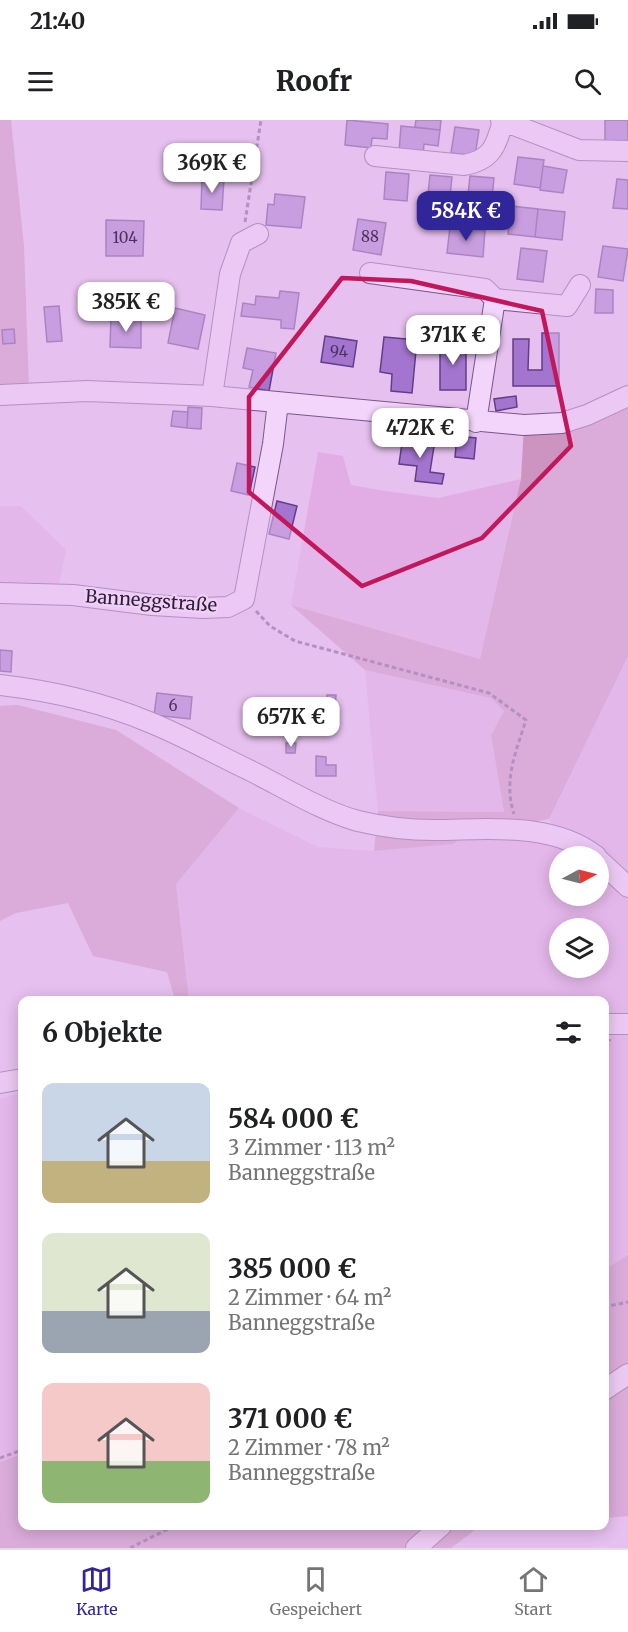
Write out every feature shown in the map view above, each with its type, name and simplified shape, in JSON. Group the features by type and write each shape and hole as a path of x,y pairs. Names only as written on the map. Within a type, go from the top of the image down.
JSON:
{"street":[{"path":"375,156 464,165 476,163 495,147 502,121 579,150 628,151"},
{"path":"212,396 230,274 250,239"},
{"path":"370,273 485,289 495,299 567,306 580,285"},
{"path":"476,422 495,299"},
{"path":"0,395 87,391 212,396 524,425 562,423 587,415 628,396"},
{"name":"Banneggstraße","path":"0,593 73,595 153,605 203,608 228,607 244,599 273,444 278,402"},
{"path":"0,685 48,691 117,709 151,722 346,818 389,828 520,830 548,834 578,846"},
{"path":"609,869 628,887"},
{"path":"609,1024 628,1024"},
{"path":"0,1083 18,1080"},
{"path":"609,1387 628,1374"},
{"path":"416,1548 436,1530"}],"path":[{"path":"250,239 261,120"},
{"path":"244,599 270,626 295,641 489,693 526,720 510,768 511,803 520,830"},
{"path":"609,1306 628,1302"},
{"path":"0,1458 18,1451"},
{"path":"130,1548 166,1530"}],"highlighted area":[{"path":"342,278 411,281 542,311 571,446 482,538 362,586 249,492 249,397"}],"shaded area":[{"path":"0,120 11,120 24,246 29,388 0,389"},
{"path":"628,391 628,656 549,819 468,834 453,844 374,851 378,811 504,812 491,735 504,711 491,698 365,670 291,605 480,659 521,479 524,425"},
{"path":"318,452 343,456 351,485 385,491 438,498 521,479 480,659 291,605"},
{"path":"0,506 21,506 66,550 59,585 0,583"},
{"path":"628,656 628,878 609,857 609,846 596,846 553,827 549,819"},
{"path":"365,670 492,698 504,711 491,735 504,812 378,811"},
{"path":"18,705 116,730 239,808 176,884 189,996 174,996 167,972 93,956 68,903 16,913 0,921 0,706"},
{"path":"239,808 318,847 374,851 453,844 468,834 543,838 561,846 549,846 549,906 609,906 609,878 628,896 628,1015 609,1016 609,996 189,996 176,884"},
{"path":"609,1032 628,1032 628,1255 609,1267"},
{"path":"18,1094 18,1455 0,1462 0,1099"},
{"path":"628,1255 628,1516 609,1518 609,1267"},
{"path":"18,1455 18,1530 475,1530 451,1548 0,1548 0,1462"}],"building":[{"path":"347,120 388,124 387,139 372,138 371,148 345,145"},
{"path":"416,120 441,120 440,130 415,127"},
{"path":"605,120 628,120 628,142 605,142"},
{"path":"401,126 440,130 438,146 424,144 423,154 399,152"},
{"path":"455,127 479,130 475,156 451,153"},
{"path":"518,157 544,160 540,188 514,184"},
{"path":"543,166 567,170 563,193 540,190"},
{"path":"386,172 409,174 407,201 384,199"},
{"path":"430,175 452,177 449,206 427,203"},
{"path":"470,176 494,178 491,207 467,204"},
{"path":"202,178 224,179 222,210 201,209"},
{"path":"617,179 628,180 628,209 613,208"},
{"path":"275,194 305,197 301,228 266,225 268,204 274,205"},
{"path":"511,206 538,209 535,237 508,234"},
{"path":"538,209 565,212 562,240 535,237"},
{"path":"358,219 386,223 381,255 353,250"},
{"path":"106,220 144,221 143,256 106,256"},
{"path":"450,227 485,230 483,257 447,253"},
{"path":"603,246 628,249 623,281 598,277"},
{"path":"521,248 547,251 543,282 517,279"},
{"path":"596,289 613,290 613,313 595,313"},
{"path":"280,291 299,293 294,329 281,328 281,320 241,316 243,303 255,305 256,296 279,298"},
{"path":"59,306 62,341 47,342 44,307"},
{"path":"175,308 205,315 198,349 168,343"},
{"path":"111,318 141,319 141,348 110,347"},
{"path":"14,329 15,343 3,344 2,330"},
{"path":"542,333 559,333 559,386 513,386 513,339 529,339 528,370 542,370"},
{"path":"325,336 357,341 353,367 321,362"},
{"path":"384,337 417,340 412,393 391,391 392,374 380,372"},
{"path":"466,341 466,390 440,390 440,342"},
{"path":"247,348 276,353 269,391 249,387 253,370 243,368"},
{"path":"516,396 517,407 496,411 494,399"},
{"path":"188,407 202,408 201,429 187,428"},
{"path":"173,411 188,412 187,428 171,426"},
{"path":"403,436 435,440 430,472 444,474 442,484 415,481 417,466 399,464"},
{"path":"457,436 476,438 474,459 455,457"},
{"path":"237,463 255,467 249,495 231,491"},
{"path":"277,501 297,506 289,539 269,534"},
{"path":"0,650 12,651 11,672 0,671"},
{"path":"157,693 192,697 190,719 154,715"},
{"path":"327,695 336,695 335,708 327,708"},
{"path":"286,743 296,743 295,753 286,753"},
{"path":"316,756 326,757 326,765 336,765 336,776 316,776"}]}
